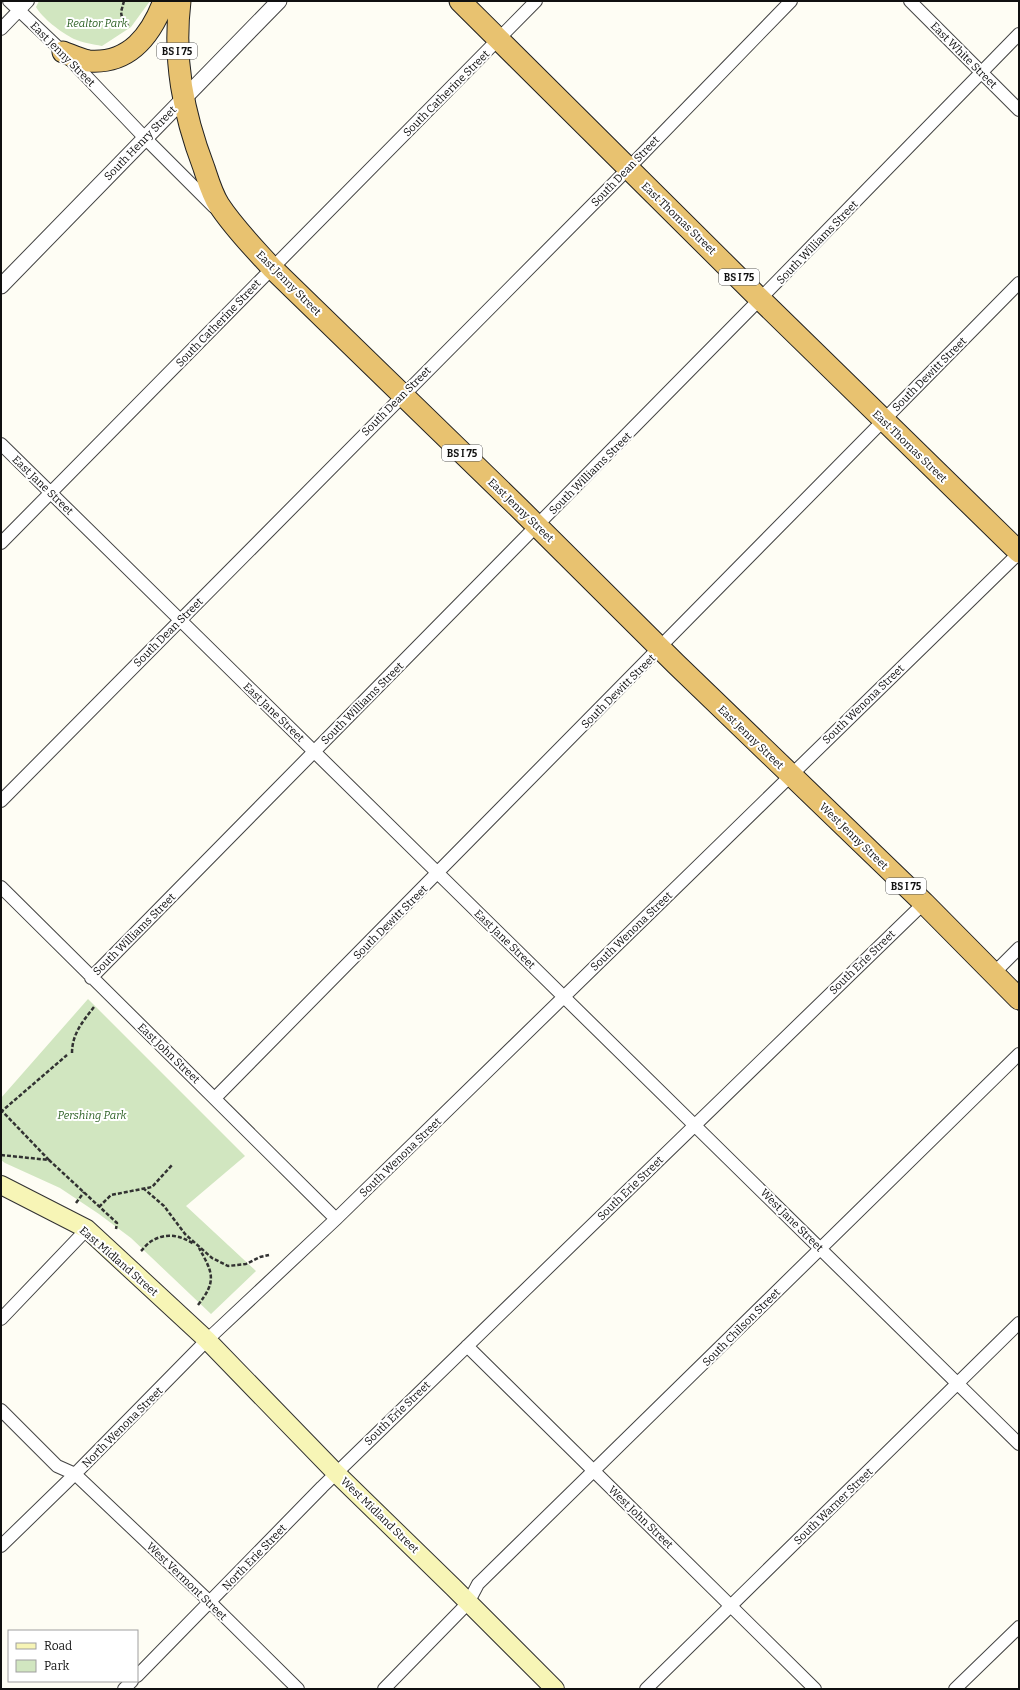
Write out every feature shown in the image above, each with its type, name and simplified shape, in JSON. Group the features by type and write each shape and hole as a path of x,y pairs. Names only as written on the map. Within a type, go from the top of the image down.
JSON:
{"highway":[{"path":"63,52 89,61 122,55 144,38 152,28 164,1"},
{"name":"BS I 75","path":"180,1 177,51 182,100"},
{"name":"East Thomas Street","path":"460,1 760,299 1019,552"},
{"name":"East Jenny Street","path":"182,100 192,138 218,204 235,227 272,268 790,775"},
{"name":"West Jenny Street","path":"790,775 924,903 1019,999"}],"main road":[{"name":"East Midland Street","path":"1,1185 87,1229 207,1340"},
{"name":"West Midland Street","path":"207,1340 336,1473 555,1689"}],"street":[{"name":"East Jenny Street","path":"9,1 63,52 145,138 235,227"},
{"path":"1,29 28,1"},
{"name":"South Henry Street","path":"1,286 280,1"},
{"name":"South Catherine Street","path":"1,543 536,1"},
{"name":"South Dean Street","path":"1,801 628,168 791,1"},
{"name":"East White Street","path":"910,1 1019,110"},
{"name":"South Williams Street","path":"91,978 1019,34"},
{"name":"South Dewitt Street","path":"215,1098 438,874 1019,283"},
{"name":"East Jane Street","path":"1,444 564,996"},
{"name":"South Wenona Street","path":"242,1307 336,1219 1019,552"},
{"name":"East John Street","path":"1,887 91,978 215,1098 336,1219"},
{"name":"South Erie Street","path":"336,1473 924,903"},
{"path":"993,974 1019,948"},
{"name":"West Jane Street","path":"564,996 1019,1444"},
{"name":"South Chilson Street","path":"384,1689 468,1603 478,1584 595,1472 1019,1054"},
{"path":"1,1319 87,1229"},
{"name":"North Wenona Street","path":"1,1546 75,1474 207,1340 242,1307"},
{"name":"South Warner Street","path":"646,1689 1019,1323"},
{"name":"West John Street","path":"467,1346 815,1689"},
{"name":"West Vermont Street","path":"1,1410 57,1466 75,1474 210,1602 298,1689"},
{"name":"North Erie Street","path":"138,1675 336,1473"},
{"path":"955,1689 1019,1627"}],"path":[{"path":"127,1 124,2 121,12 122,18 130,30"},
{"path":"72,1052 72,1044 80,1024 94,1007"},
{"path":"67,1055 2,1110 49,1160 117,1223 116,1229"},
{"path":"1,1155 49,1160"},
{"path":"99,1206 111,1194 152,1187 172,1164"},
{"path":"142,1188 164,1206 185,1234 212,1258 228,1266 246,1264 260,1257 269,1255"},
{"path":"76,1203 84,1192"},
{"path":"141,1251 150,1242 170,1235 186,1239 198,1246 210,1267 211,1282 206,1294 198,1305"}],"green space":[{"name":"Realtor Park","path":"39,1 150,1 131,27 102,46 77,40 58,29 47,20 36,7"},
{"name":"Pershing Park","path":"88,999 245,1156 186,1206 256,1271 211,1314 131,1238 99,1214 60,1188 1,1160 1,1098"}]}
